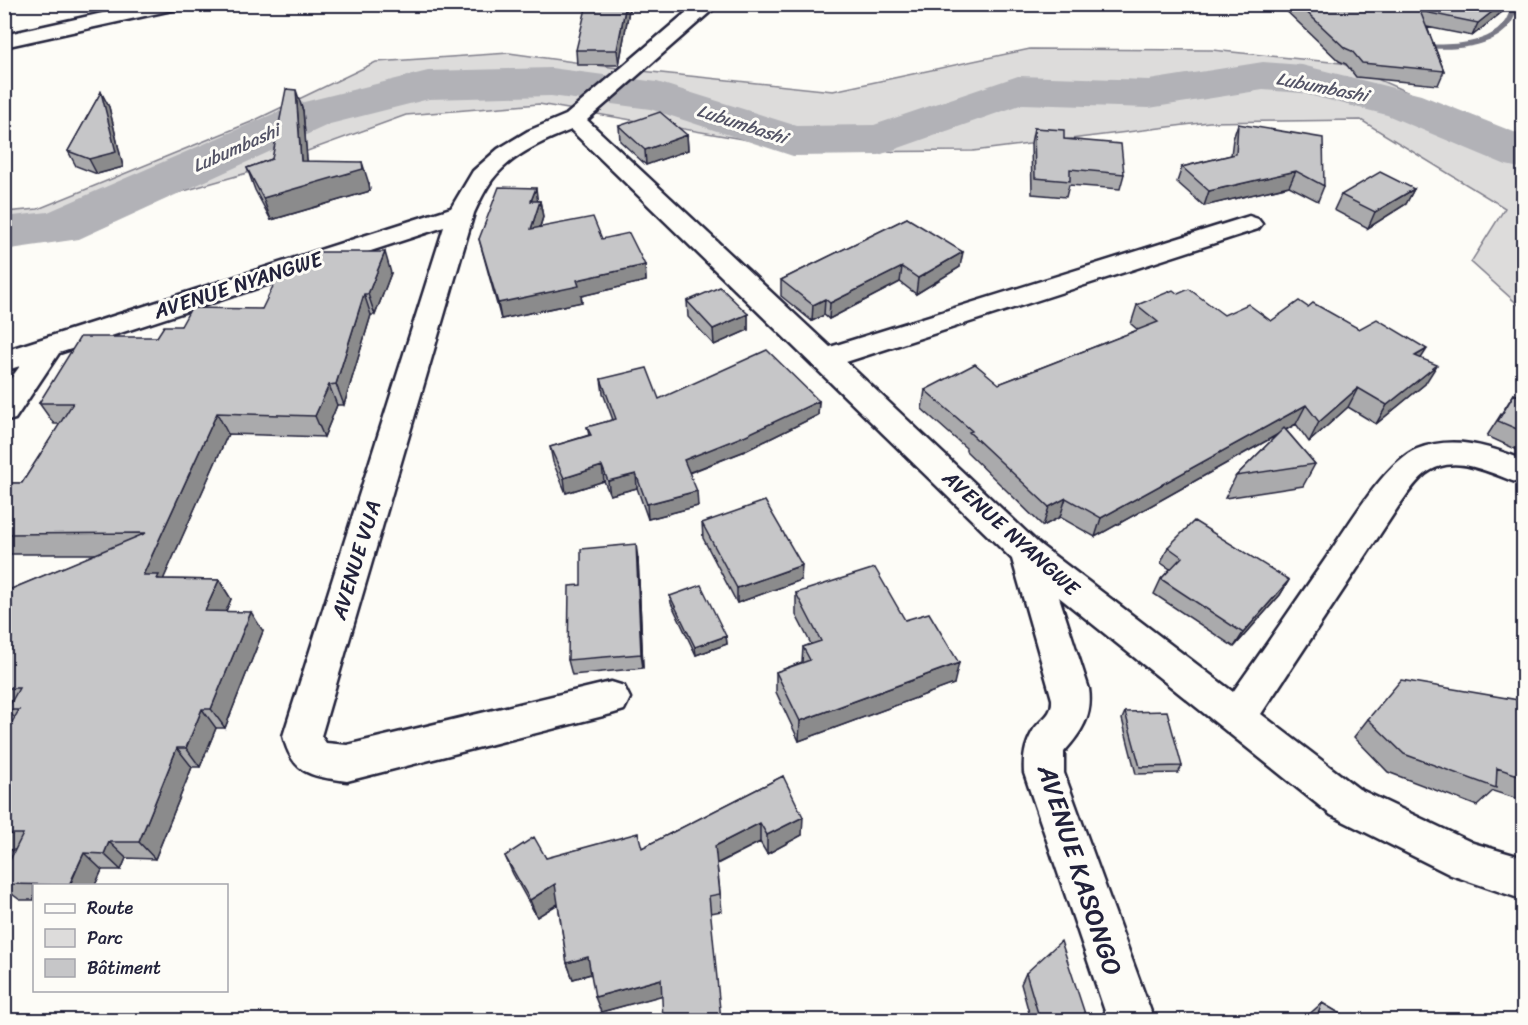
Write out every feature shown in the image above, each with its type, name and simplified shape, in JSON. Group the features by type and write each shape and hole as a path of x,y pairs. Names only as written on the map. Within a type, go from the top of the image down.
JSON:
{"street":[{"path":"4,41 172,4"},
{"name":"AVENUE VUA","path":"610,698 347,763 316,759 305,747 302,736 461,213 482,176 506,154 577,117 709,4"},
{"name":"AVENUE NYANGWE","path":"577,117 824,359 1027,553 1345,802 1466,861 1524,879"},
{"name":"AVENUE NYANGWE","path":"4,361 461,213"},
{"path":"824,359 1249,224"},
{"path":"4,412 50,346"},
{"path":"1237,718 1386,498 1414,466 1440,453 1459,452 1497,462 1524,473"},
{"name":"AVENUE KASONGO","path":"1027,553 1070,689 1071,709 1064,724 1043,746 1041,759 1044,773 1131,1020"}],"green space":[{"path":"1030,49 1212,50 1341,63 1523,143 1523,309 1471,262 1505,208 1361,120 1209,122 973,151 817,152 539,104 406,115 247,173 5,242 5,212 38,209 251,122 376,62 509,53 632,70 833,91"}],"building":[{"path":"587,4 626,4 617,50 576,50"},
{"path":"1298,4 1502,4 1478,23 1420,11 1444,71 1362,63 1352,51 1345,48"},
{"path":"286,89 296,90 301,161 362,162 363,169 263,198 247,168 272,159"},
{"path":"101,92 116,152 89,159 68,151"},
{"path":"660,112 687,135 645,150 619,126"},
{"path":"1238,124 1323,138 1324,186 1296,171 1209,191 1182,167 1236,154"},
{"path":"1034,128 1064,130 1064,139 1121,144 1124,174 1070,169 1070,181 1035,178"},
{"path":"1380,172 1414,189 1375,212 1341,195"},
{"path":"499,187 536,188 531,201 540,201 531,229 593,217 602,239 629,233 645,265 577,280 579,286 498,303 479,239"},
{"path":"907,218 963,252 918,278 902,267 830,303 825,299 813,305 781,280"},
{"path":"312,252 385,252 368,294 364,294 336,384 329,385 315,416 217,413 143,575 159,575 157,579 219,580 205,611 251,612 211,709 202,709 186,748 177,748 139,842 109,842 104,854 84,853 69,884 4,884 4,872 23,834 4,834 4,736 19,710 7,710 19,688 4,688 4,592 146,533 4,534 4,483 22,483 73,403 39,403 80,337 157,337 164,326 181,326 191,308 262,309 277,278 302,273"},
{"path":"720,287 748,314 713,329 687,301"},
{"path":"1189,289 1224,315 1248,304 1271,321 1299,301 1308,307 1313,303 1359,329 1377,319 1427,349 1415,356 1437,365 1387,405 1358,388 1319,422 1306,405 1101,518 1066,498 1049,507 969,432 972,431 925,390 975,364 999,384 1158,322 1137,305 1173,290 1178,294"},
{"path":"767,350 819,401 744,436 684,460 697,491 647,504 636,474 608,481 602,466 564,478 550,447 591,435 587,427 616,419 601,379 647,368 659,399"},
{"path":"1514,394 1524,398 1524,432 1498,421"},
{"path":"1284,428 1315,464 1236,476"},
{"path":"765,501 802,565 737,588 702,523"},
{"path":"1194,521 1289,580 1243,633 1161,579 1182,557 1168,547"},
{"path":"636,544 641,654 568,660 569,586 581,585 581,549"},
{"path":"875,568 905,620 929,613 959,663 800,721 776,672 810,660 803,647 821,641 796,593"},
{"path":"701,585 726,636 695,647 670,596"},
{"path":"1401,680 1524,701 1524,777 1497,768 1496,788 1404,754 1368,719"},
{"path":"1167,711 1182,766 1140,767 1125,712"},
{"path":"783,776 803,817 767,835 760,823 715,846 720,894 709,896 721,1020 663,1020 661,979 595,997 588,957 567,963 555,884 530,900 505,856 534,837 546,858 638,833 642,848"},
{"path":"1061,941 1087,1020 1040,1020 1026,973"},
{"path":"1322,1003 1351,1020 1316,1020"}],"waterway":[{"path":"1420,46 1454,46 1489,37 1506,25 1515,8"},
{"name":"Lubumbashi","path":"4,234 60,227 313,114 428,85 551,82 657,96 793,141 879,140 1018,90 1149,94 1263,76 1302,79 1404,105 1524,154"}]}
